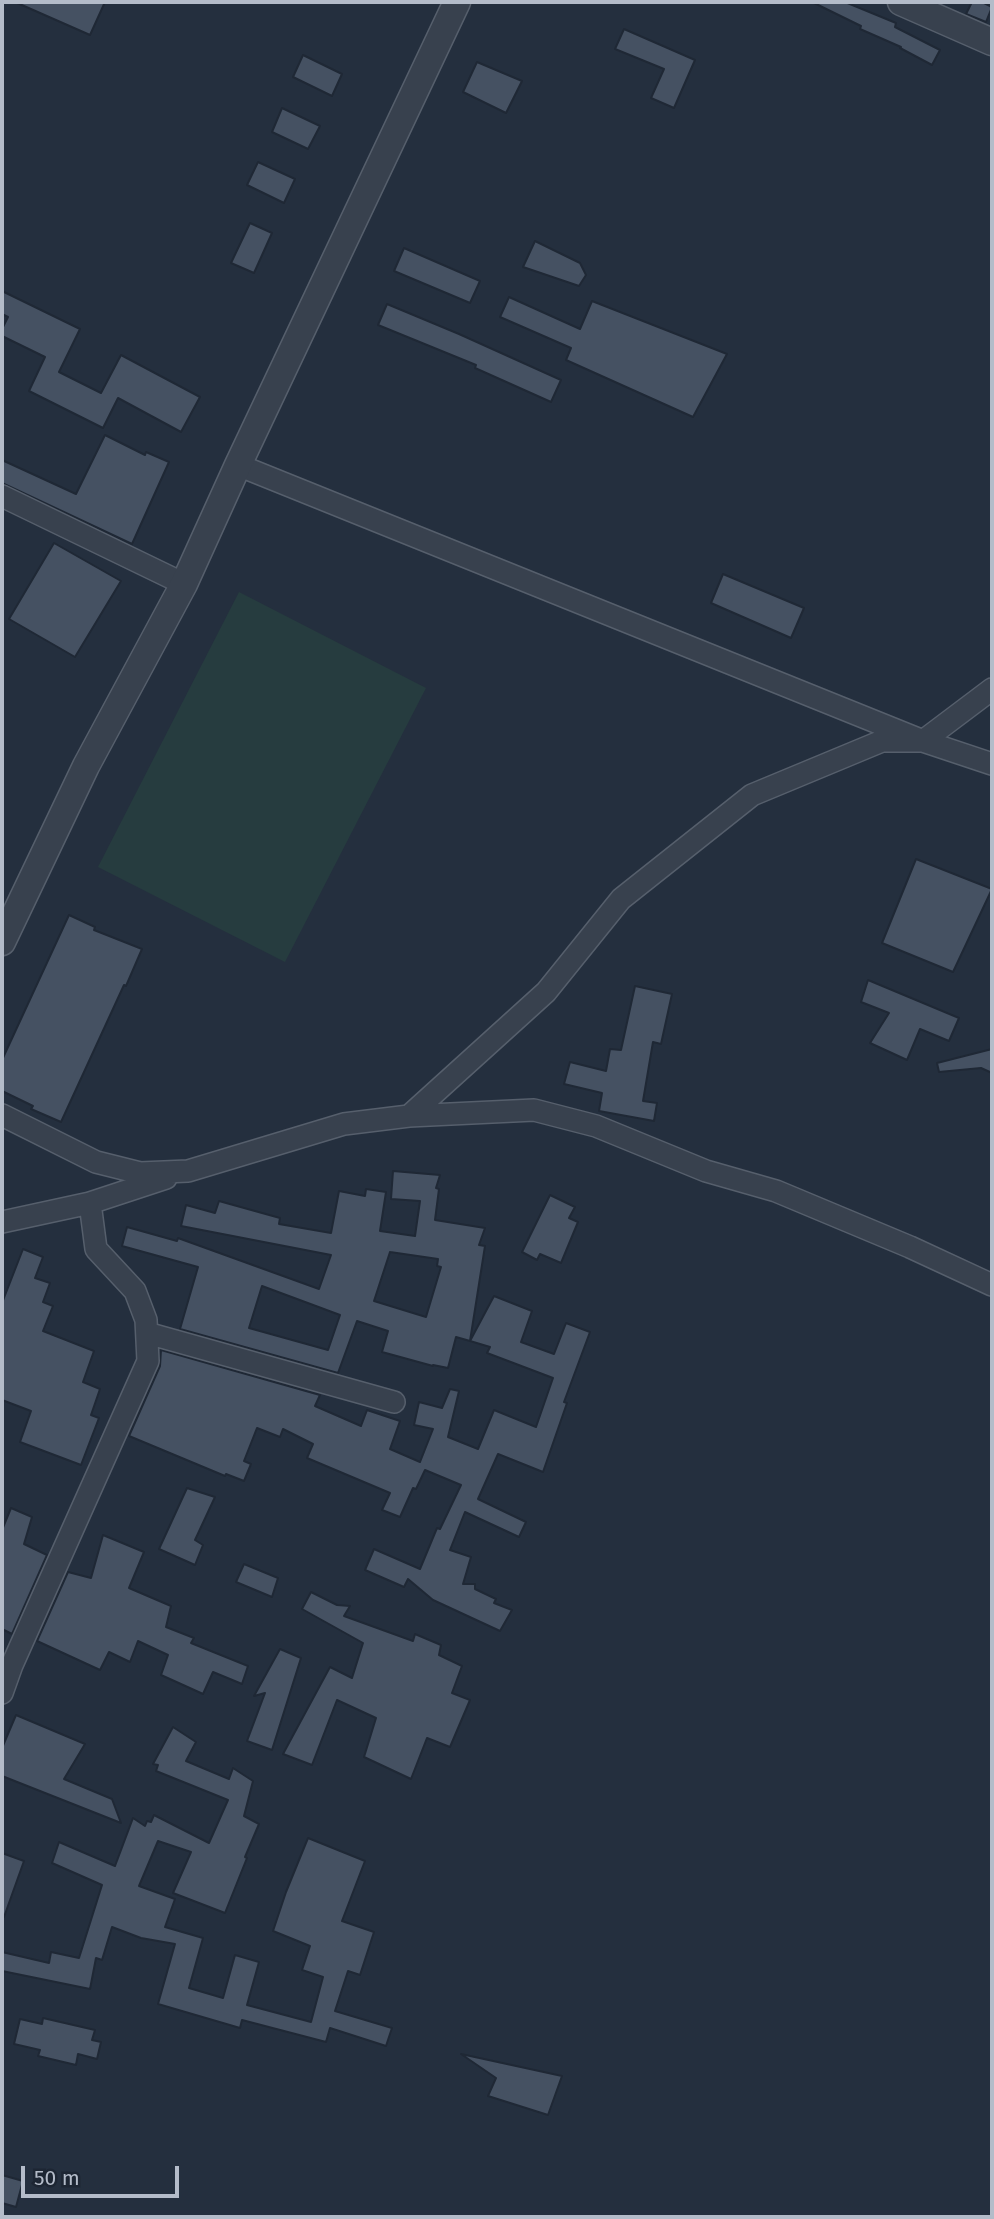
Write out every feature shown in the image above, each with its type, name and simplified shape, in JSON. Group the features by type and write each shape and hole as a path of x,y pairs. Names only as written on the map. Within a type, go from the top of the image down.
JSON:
{"street":[{"path":"2,942 86,766 184,584 457,2"},
{"path":"907,3 992,42"},
{"path":"238,465 923,741 992,764"},
{"path":"2,496 184,584"},
{"path":"409,1115 546,992 621,899 752,795 882,741 923,741 992,689"},
{"path":"2,1222 90,1203 344,1124 409,1115 534,1110 596,1126 706,1171 788,1196 992,1285"},
{"path":"2,1115 96,1162 140,1172 188,1171"},
{"path":"2,1693 12,1665 148,1361 146,1320 135,1291 96,1249 90,1203"},
{"path":"147,1333 394,1402"}],"green space":[{"path":"239,592 426,688 285,962 98,867"}],"building":[{"path":"15,2 105,2 90,35"},
{"path":"812,2 845,2 896,23 895,27 940,50 932,65"},
{"path":"972,2 982,2 992,7 986,22 966,14"},
{"path":"624,29 695,60 674,108 651,98 664,69 615,49"},
{"path":"303,55 342,74 332,96 293,77"},
{"path":"477,62 522,81 506,113 463,92"},
{"path":"282,108 320,126 308,149 272,132"},
{"path":"258,162 295,179 284,203 247,185"},
{"path":"250,223 272,233 254,273 231,263"},
{"path":"535,241 580,263 586,275 579,286 523,267"},
{"path":"404,248 480,281 470,303 394,271"},
{"path":"2,291 80,329 59,372 101,393 121,355 200,397 181,432 118,398 103,428 29,391 45,357 2,336 2,329 8,317 2,314"},
{"path":"509,297 580,329 592,301 727,354 693,417 566,360 571,348 500,317"},
{"path":"387,304 561,380 551,402 475,368 476,365 378,325"},
{"path":"105,435 145,455 146,452 169,462 132,544 2,483 2,460 76,494"},
{"path":"54,543 121,581 75,657 9,619"},
{"path":"723,574 804,608 791,638 711,603"},
{"path":"916,859 992,889 953,972 882,943"},
{"path":"69,915 95,927 94,930 142,949 61,1122 31,1109 33,1106 2,1091 2,1060"},
{"path":"868,980 959,1018 949,1041 920,1029 907,1060 870,1043 889,1013 861,1002"},
{"path":"635,986 672,994 661,1044 653,1042 643,1101 657,1103 654,1121 599,1111 602,1093 564,1084 570,1062 606,1071 610,1049 621,1050"},
{"path":"992,1049 992,1073 981,1068 939,1072 937,1063"},
{"path":"393,1171 440,1175 436,1188 439,1189 435,1220 485,1228 479,1245 485,1246 470,1341 456,1337 448,1368 382,1352 388,1331 357,1321 338,1373 180,1329 198,1267 122,1246 127,1227 177,1241 178,1238 319,1289 331,1255 181,1226 186,1205 215,1213 219,1201 280,1218 279,1224 331,1233 339,1191 365,1196 366,1189 386,1192 380,1231 415,1236 420,1201 391,1199","holes":["390,1252 438,1259 437,1266 441,1267 426,1317 374,1301","262,1286 340,1315 328,1350 249,1328"]},
{"path":"550,1195 575,1207 569,1218 578,1222 561,1263 540,1254 537,1260 522,1252"},
{"path":"23,1249 43,1257 35,1278 50,1283 43,1302 53,1306 43,1331 94,1351 83,1382 100,1389 91,1415 99,1418 81,1465 20,1442 31,1411 2,1400 2,1303"},
{"path":"494,1296 532,1311 521,1342 554,1354 566,1323 590,1332 564,1402 567,1403 543,1472 498,1454 478,1499 526,1522 519,1537 465,1512 450,1550 471,1557 463,1584 475,1584 475,1589 496,1599 494,1603 512,1610 500,1631 433,1600 408,1579 404,1587 365,1570 374,1549 420,1569 437,1528 440,1529 461,1485 425,1470 416,1489 413,1488 400,1517 382,1510 390,1493 307,1458 313,1444 283,1429 280,1437 257,1428 244,1461 251,1464 244,1481 226,1474 225,1476 129,1436 160,1366 161,1350 320,1395 315,1406 361,1426 367,1410 400,1421 390,1449 420,1462 433,1429 414,1425 419,1402 442,1408 450,1389 459,1391 448,1437 478,1449 494,1410 536,1427 553,1378 487,1353 490,1347 470,1341"},
{"path":"187,1488 215,1497 195,1540 203,1545 195,1565 159,1549"},
{"path":"11,1508 32,1517 24,1544 47,1555 12,1634 2,1629 2,1530"},
{"path":"103,1535 144,1552 129,1588 171,1606 166,1627 194,1638 191,1643 248,1666 242,1684 213,1672 203,1694 161,1675 168,1655 138,1641 130,1662 109,1652 100,1670 37,1641 68,1572 91,1578"},
{"path":"244,1564 278,1578 272,1597 236,1582"},
{"path":"311,1592 337,1605 350,1606 344,1616 413,1641 415,1634 441,1645 439,1655 462,1666 452,1693 470,1700 450,1747 427,1738 411,1779 364,1757 376,1718 337,1700 312,1765 283,1754 330,1667 352,1678 363,1643 302,1609"},
{"path":"280,1649 301,1658 272,1750 247,1741 265,1693 254,1696"},
{"path":"16,1715 85,1744 64,1779 112,1799 121,1823 2,1776 2,1748"},
{"path":"173,1727 196,1742 186,1761 229,1779 233,1768 253,1781 244,1816 259,1824 225,1913 173,1893 191,1852 158,1841 139,1886 175,1899 165,1927 203,1938 189,1988 223,1998 235,1955 259,1962 247,2005 311,2022 323,1977 302,1970 310,1946 273,1931 308,1838 365,1861 342,1921 374,1932 360,1975 348,1971 335,2011 392,2028 386,2046 330,2028 326,2042 242,2020 240,2028 158,2004 175,1944 141,1938 112,1927 102,1960 96,1958 90,1989 2,1971 2,1952 49,1963 51,1952 79,1958 102,1885 52,1863 59,1842 115,1866 133,1818 145,1826 147,1821 151,1822 154,1815 209,1843 228,1800 156,1771 158,1765 153,1764"},
{"path":"2,1853 24,1861 4,1917 2,1917"},
{"path":"43,2018 95,2030 92,2040 101,2042 97,2059 78,2054 76,2065 38,2056 40,2050 14,2044 20,2019 42,2024"},
{"path":"461,2054 562,2076 548,2115 488,2096 496,2078"},
{"path":"2,2175 23,2181 16,2207 2,2203"}]}
